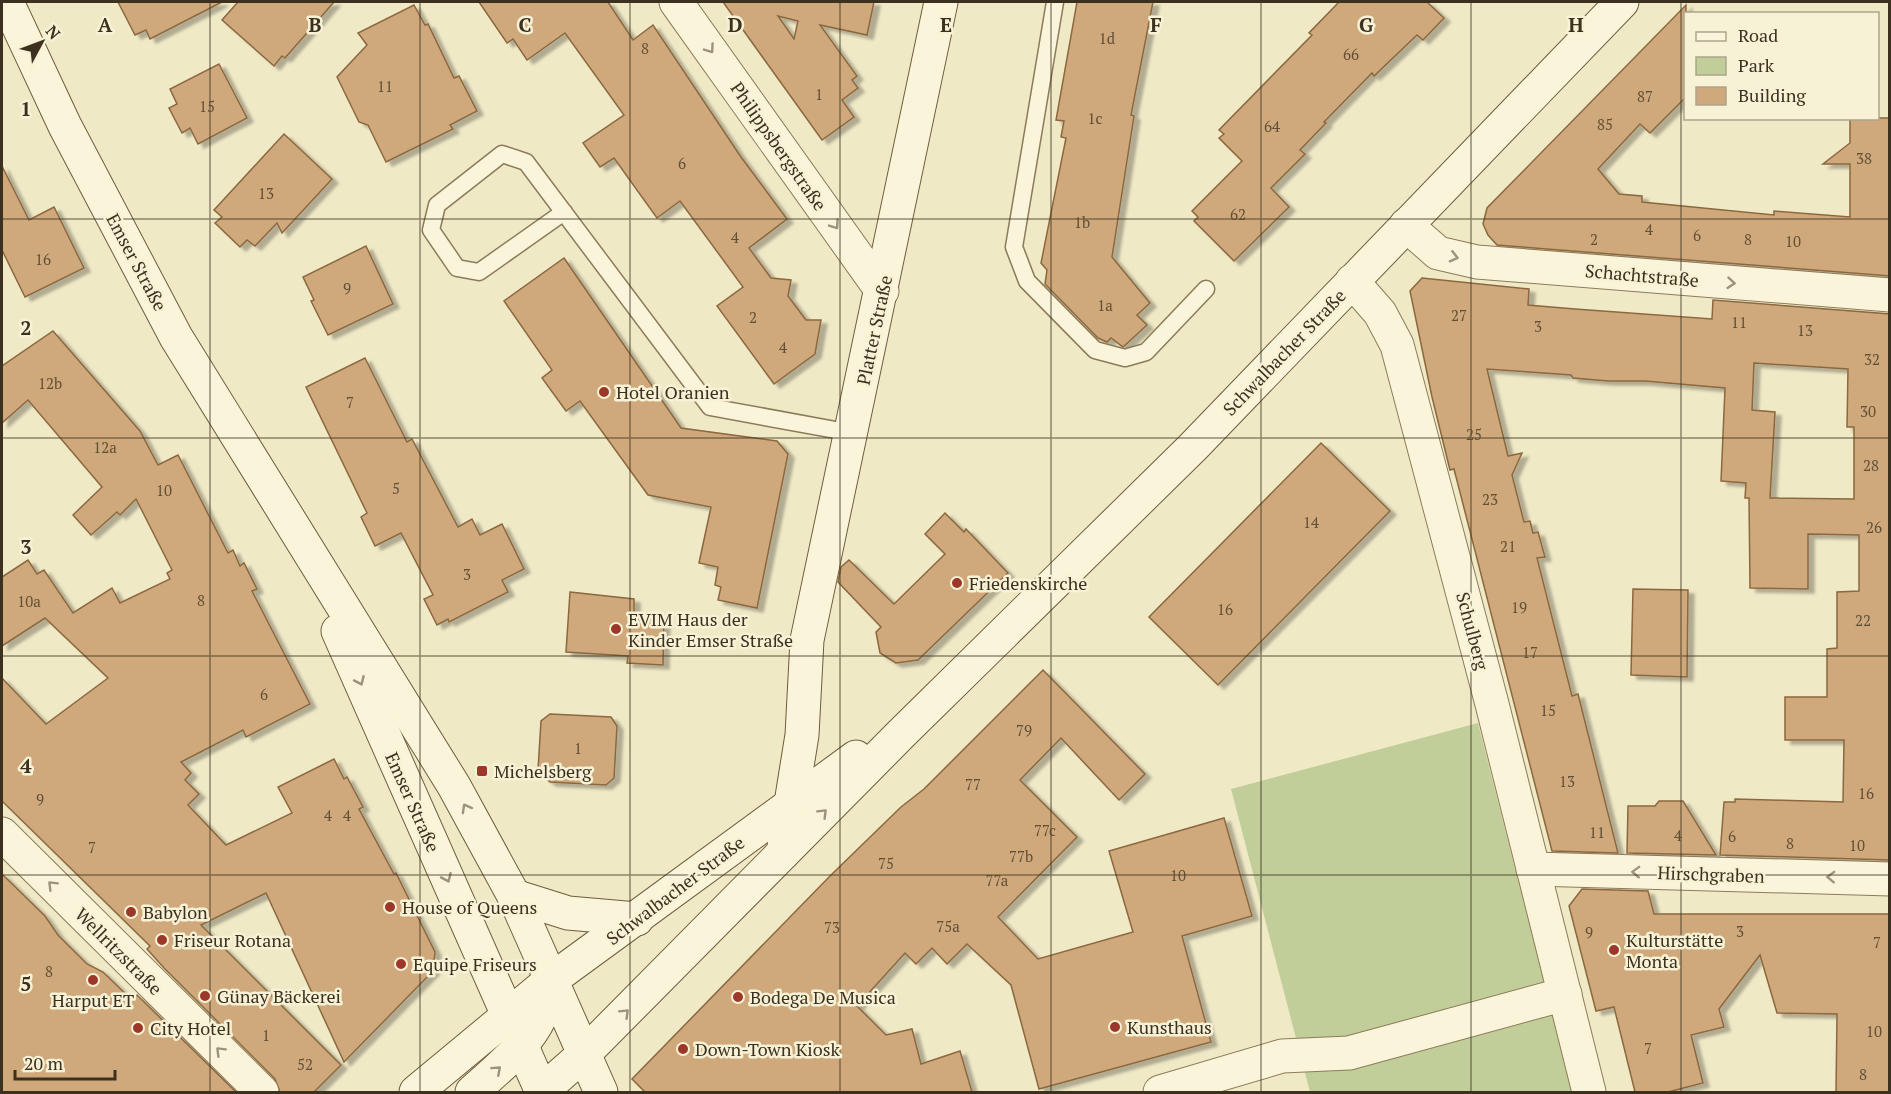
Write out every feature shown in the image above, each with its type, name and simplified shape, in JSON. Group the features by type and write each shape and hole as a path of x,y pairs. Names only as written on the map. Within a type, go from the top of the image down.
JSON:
{"street":[{"name":"Emser Straße","path":"7,2 65,126 176,337 454,786 514,896 601,1092"},
{"name":"Philippsbergstraße","path":"676,2 882,291"},
{"name":"Platter Straße","path":"783,853 778,814 802,735 804,657 941,2"},
{"name":"Schwalbacher Straße","path":"541,1092 584,1054 940,696 1193,447 1622,2"},
{"name":"Schachtstraße","path":"1406,225 1438,253 1477,262 1890,296"},
{"name":"Schulberg","path":"1352,281 1380,313 1397,345 1589,1092"},
{"name":"Emser Straße","path":"283,513 315,580 541,1092"},
{"name":"Schwalbacher Straße","path":"416,1092 551,980 940,696"},
{"name":"Wellritzstraße","path":"2,834 262,1092"},
{"name":"Hirschgraben","path":"1533,868 1890,879"},
{"path":"514,896 568,912 637,919"},
{"path":"472,1092 522,1048 541,1018 551,980"},
{"path":"1160,1092 1282,1056 1349,1053 1565,994"}],"lane":[{"path":"1055,2 1014,247 1027,281 1095,350 1125,358 1146,352 1206,289"},
{"path":"564,212 479,272 457,268 431,230 437,205 502,154 526,162 564,212 710,407 852,433"}],"green space":[{"path":"1478,723 1572,1092 1310,1092 1231,789"}],"building":[{"path":"118,2 222,2 150,39 146,30 135,35"},
{"path":"238,2 334,2 285,58 282,56 274,66 222,20"},
{"path":"479,2 608,2 633,40 653,25 741,157 787,219 749,248 771,278 791,280 788,296 806,320 821,320 815,354 774,384 717,306 743,287 680,201 657,218 614,158 600,167 583,143 624,115 565,33 527,60 513,39 507,43"},
{"path":"723,2 874,2 867,35 820,25 857,76 852,80 858,88 842,100 854,117 822,140","holes":["778,16 798,21 794,39"]},
{"path":"1077,2 1153,2 1131,115 1134,116 1112,257 1150,303 1137,315 1147,325 1123,347 1111,338 1107,342 1098,338 1045,284 1047,270 1041,263 1066,138 1061,137 1064,121 1056,120"},
{"path":"1339,2 1427,2 1444,18 1423,40 1417,35 1374,76 1372,73 1324,122 1326,123 1300,150 1305,154 1271,188 1289,207 1234,261 1194,221 1198,217 1192,211 1242,161 1219,138 1224,134 1219,130 1312,35 1309,33"},
{"path":"414,5 425,25 428,24 454,78 459,76 477,111 450,125 453,129 386,162 368,125 359,122 337,77 367,45 358,33"},
{"path":"1686,5 1686,12 1684,12 1684,99 1650,133 1640,124 1598,169 1619,194 1642,196 1642,202 1774,215 1774,211 1850,217 1850,164 1823,164 1850,143 1850,120 1890,118 1890,276 1497,245 1488,235 1483,224 1487,208"},
{"path":"219,64 247,118 198,144 190,128 182,133 169,108 177,104 170,89"},
{"path":"284,134 332,179 282,233 277,223 255,246 247,240 240,247 215,223 222,217 214,210"},
{"path":"2,166 29,220 54,207 84,268 25,297 2,250"},
{"path":"366,246 393,304 328,335 311,301 314,300 303,277"},
{"name":"Hotel Oranien","path":"564,258 681,428 777,441 788,454 757,608 718,600 721,587 715,585 718,567 699,563 711,507 648,495 580,401 566,411 542,378 552,370 504,301"},
{"path":"1422,278 1529,289 1528,305 1575,309 1712,319 1713,300 1890,314 1890,860 1720,855 1724,802 1735,802 1735,799 1843,802 1844,740 1785,740 1785,697 1827,697 1827,649 1837,648 1837,592 1859,591 1859,535 1808,534 1808,589 1750,588 1749,498 1745,498 1746,483 1721,481 1725,388 1645,381 1608,381 1573,378 1571,375 1487,369 1508,456 1522,453 1512,475 1524,522 1530,521 1533,533 1538,532 1545,557 1537,558 1572,696 1578,694 1618,853 1552,851 1454,469 1450,470 1410,291","holes":["1754,363 1848,369 1847,427 1854,427 1854,499 1770,498 1775,412 1752,410"]},
{"path":"53,331 140,431 158,465 178,455 228,553 233,550 240,566 244,563 257,589 252,591 310,704 246,737 243,730 181,762 191,773 185,780 199,794 188,805 226,845 292,813 278,787 334,759 344,779 347,777 363,807 359,809 394,874 396,873 435,952 433,971 344,1062 266,893 201,925 341,1065 314,1092 280,1092 275,1079 164,968 147,949 150,946 2,801 2,678 46,724 108,678 45,618 2,646 2,577 28,560 37,574 44,570 73,613 112,588 120,603 170,579 167,573 172,570 136,499 120,515 117,512 91,535 73,515 102,487 28,400 2,423 2,366"},
{"path":"365,358 407,442 412,439 458,527 472,519 480,535 502,524 524,569 502,580 508,592 449,622 448,619 437,625 424,599 433,595 401,533 375,546 361,517 367,513 306,387"},
{"path":"1321,443 1390,511 1218,685 1149,617"},
{"name":"Friedenskirche","path":"945,513 964,532 966,529 1008,573 918,660 896,663 880,653 876,632 881,627 838,582 841,567 849,560 894,604 945,554 925,534"},
{"path":"1633,589 1688,590 1687,677 1631,675"},
{"name":"EVIM Haus der Kinder Emser Straße","path":"570,592 634,599 634,619 664,620 663,665 627,663 628,656 566,652"},
{"path":"1043,670 1145,774 1119,800 1061,738 1020,780 1077,837 998,917 1038,959 1133,932 1109,851 1224,818 1252,916 1182,936 1211,1042 1039,1089 1011,985 967,944 947,964 932,948 916,964 905,953 857,1006 886,1035 912,1029 921,1064 960,1051 972,1092 645,1092 632,1079 830,876 901,807 924,789"},
{"path":"550,714 611,717 617,726 614,778 606,785 550,782 538,770 541,721"},
{"path":"1659,801 1683,801 1716,855 1627,853 1628,806 1655,806"},
{"path":"2,874 45,916 58,935 87,964 103,972 132,1000 137,995 236,1092 2,1092"},
{"path":"1582,889 1648,891 1654,914 1890,914 1890,1092 1836,1092 1837,1014 1777,1013 1760,955 1719,1009 1724,1027 1691,1035 1703,1083 1668,1092 1635,1092 1614,1007 1596,1011 1569,906"}],"place":[{"name":"Hotel Oranien","path":"604,392"},
{"name":"Friedenskirche","path":"957,583"},
{"name":"EVIM Haus der Kinder Emser Straße","path":"616,629"},
{"name":"Michelsberg","path":"482,771"},
{"name":"House of Queens","path":"390,907"},
{"name":"Babylon","path":"131,912"},
{"name":"Friseur Rotana","path":"162,940"},
{"name":"Kulturstätte Monta","path":"1614,950"},
{"name":"Equipe Friseurs","path":"401,964"},
{"name":"Harput ET","path":"93,980"},
{"name":"Günay Bäckerei","path":"205,996"},
{"name":"Bodega De Musica","path":"738,997"},
{"name":"Kunsthaus","path":"1115,1027"},
{"name":"City Hotel","path":"138,1028"},
{"name":"Down-Town Kiosk","path":"683,1049"}]}
